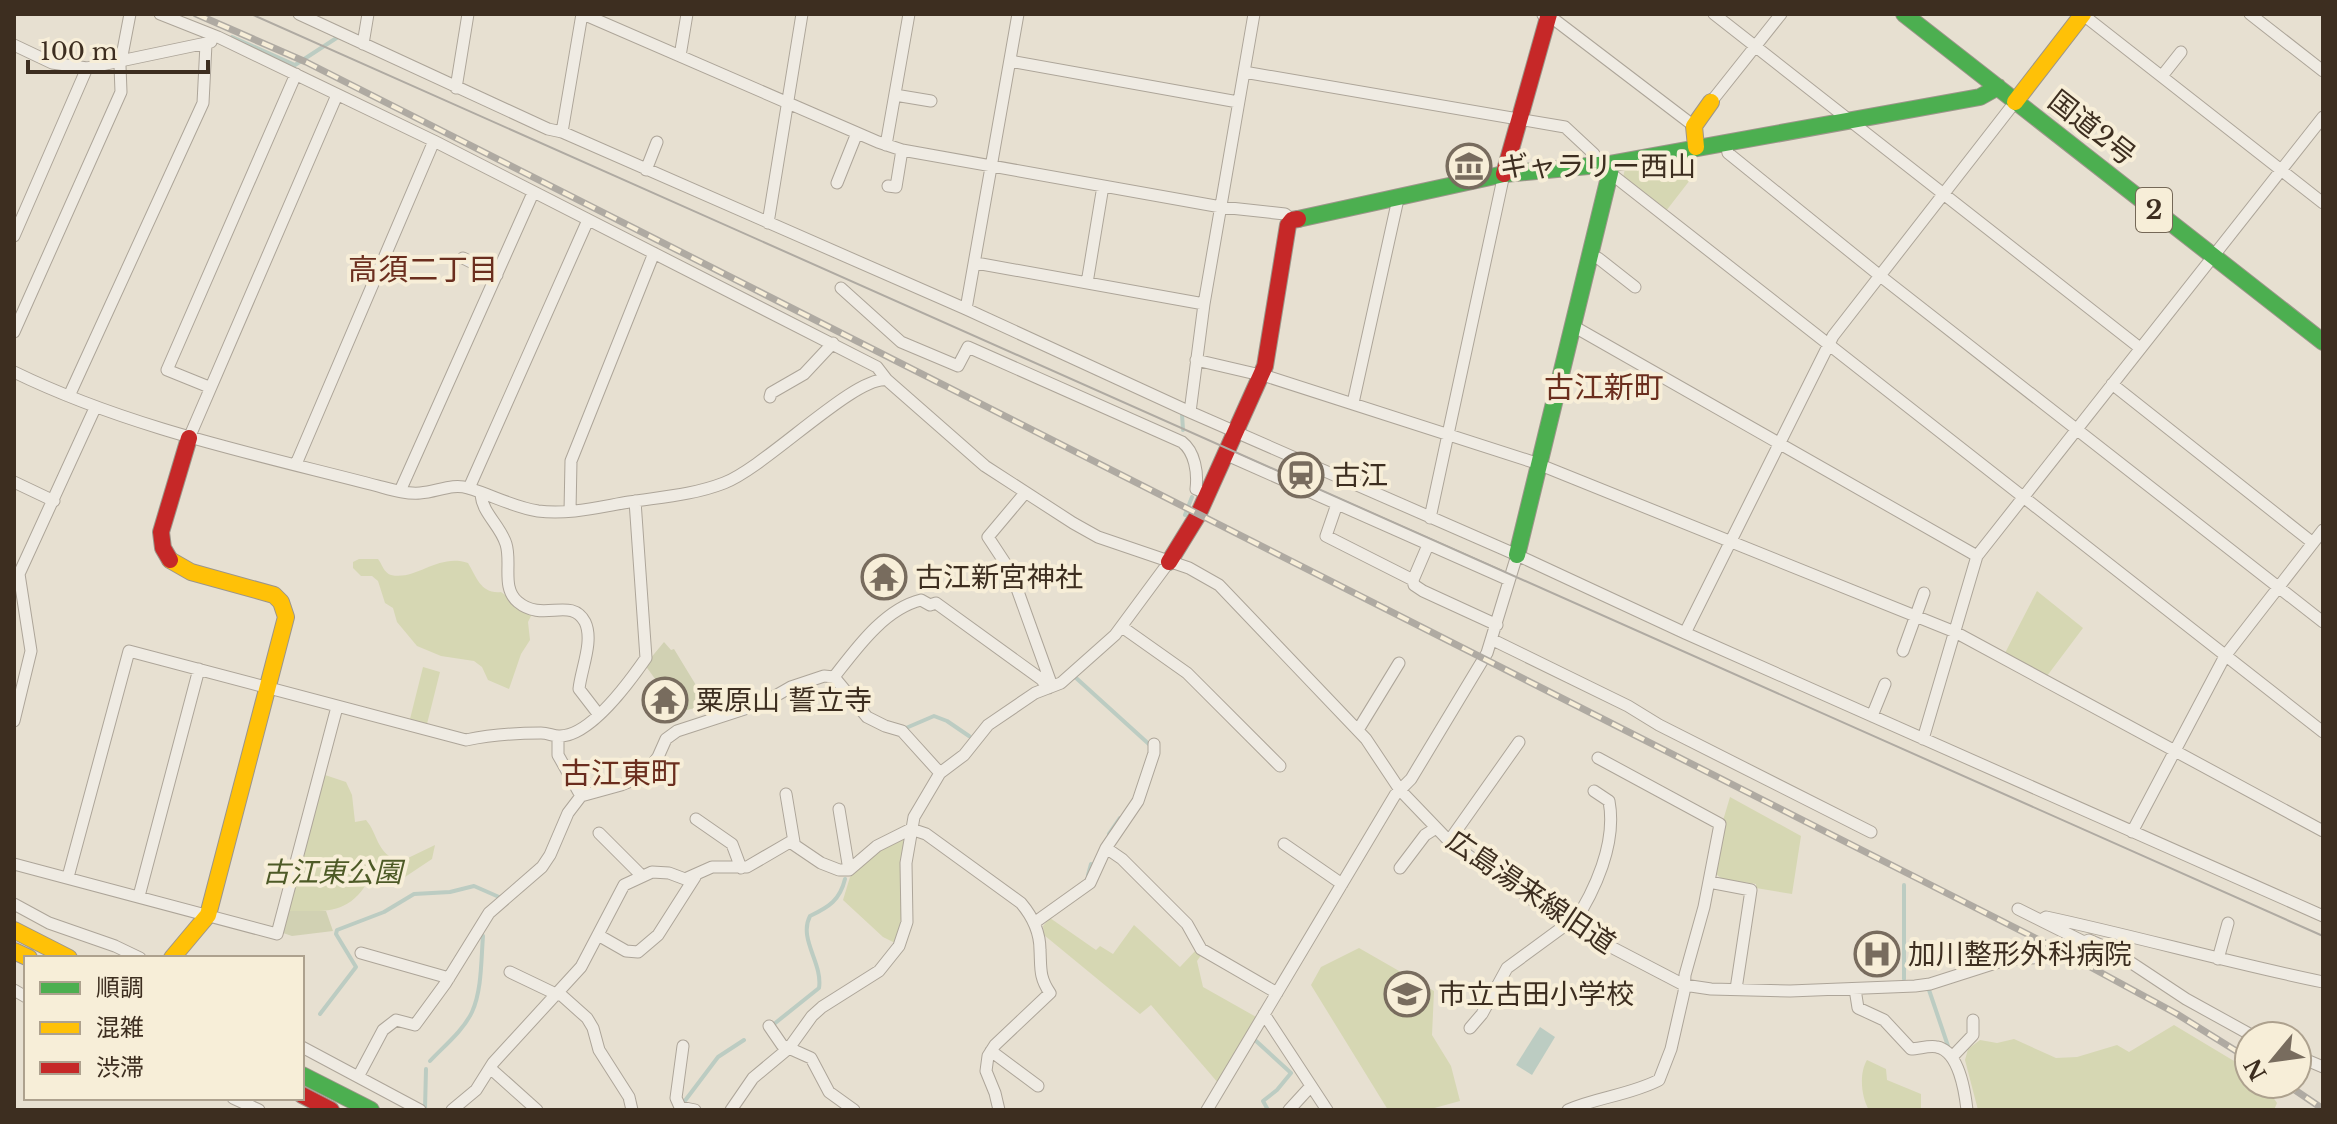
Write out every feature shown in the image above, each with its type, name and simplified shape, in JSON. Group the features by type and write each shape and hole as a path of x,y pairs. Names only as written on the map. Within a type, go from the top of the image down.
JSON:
{"main road":[{"name":"国道2号","path":"1904,14 2323,342"},
{"path":"2015,102 2082,14"},
{"path":"1504,174 1546,15"},
{"path":"1169,562 1208,494 1262,375 1288,225 1292,220 1504,174 1605,167 1696,147 1980,97 1998,87"},
{"path":"1696,147 1694,126 1711,102"},
{"path":"1517,555 1590,256 1605,167"},
{"path":"174,956 208,915 286,617 281,602 274,595 181,568 164,553 161,532 189,438"},
{"path":"14,930 65,956"},
{"path":"304,1076 371,1110"},
{"path":"304,1096 331,1110"}],"street":[{"path":"14,332 121,92 121,60 130,14"},
{"name":"広島湯来線旧道","path":"160,14 218,37 434,141 833,343 877,367 887,380 985,466 1025,493 1098,537 1207,577 1219,585 1358,730 1400,790 1449,841 1570,925 1684,985 1790,991 1930,984 2005,960 2043,957 2082,941"},
{"path":"299,14 456,88 966,309 1190,412 2323,916"},
{"path":"363,44 368,14"},
{"path":"456,88 468,14"},
{"path":"562,132 582,14 902,150 1221,207 1285,214 1292,220"},
{"path":"680,56 687,14"},
{"path":"768,223 802,14"},
{"path":"886,145 909,14"},
{"path":"966,309 1018,14"},
{"path":"1190,412 1204,304 1254,14"},
{"path":"1714,14 2140,348"},
{"path":"1711,102 1781,14"},
{"path":"2082,14 2323,203"},
{"path":"2250,14 2323,71"},
{"path":"1546,15 1694,126"},
{"path":"14,45 52,63 87,68 206,44 218,37"},
{"path":"69,396 203,103 206,44"},
{"path":"2162,76 2181,52"},
{"path":"1010,61 1238,102"},
{"path":"14,236 87,68"},
{"path":"1244,72 1565,127 1605,167 1827,345 2323,732"},
{"path":"209,387 167,370 296,74"},
{"path":"189,438 337,95"},
{"path":"895,95 931,101"},
{"path":"1685,633 1827,345 2015,102"},
{"path":"1923,739 1977,556 2323,117"},
{"path":"837,183 857,133"},
{"path":"296,464 434,141"},
{"path":"646,170 657,142"},
{"path":"1726,142 1728,153 1879,275 2323,622"},
{"path":"888,186 896,187 902,150"},
{"path":"1430,518 1504,174"},
{"path":"1087,283 1103,186"},
{"path":"400,491 533,193"},
{"path":"1353,403 1398,199"},
{"path":"469,488 588,220"},
{"path":"570,511 571,461 654,253"},
{"path":"1590,256 1598,258 1635,287"},
{"path":"463,258 497,275"},
{"path":"976,263 1204,304"},
{"path":"841,288 901,342 916,350 958,366 968,347 1182,442 1194,458 1196,489 1208,494"},
{"path":"1573,326 1977,556"},
{"path":"770,397 771,393 804,374 833,343"},
{"path":"1196,360 1262,375 1539,464 1955,632 2323,831"},
{"path":"14,372 95,408 189,438 400,491 425,493 453,486 469,488 481,495 538,511 570,511 680,496 737,478 849,393 875,380 887,380"},
{"path":"2112,384 2313,543"},
{"path":"14,721 31,651 18,566 54,501 95,408"},
{"path":"1227,455 1509,580"},
{"path":"14,482 54,501"},
{"path":"1025,493 988,537 1011,572 1051,687"},
{"path":"481,495 482,506 506,544 508,589 514,598 532,611 562,609 583,618 588,645 579,689 599,715"},
{"path":"68,877 129,651 466,740 545,732 558,736 570,735 599,715 646,658 635,501"},
{"path":"1337,504 1326,536 1413,580"},
{"path":"2132,832 2225,656 2323,530"},
{"path":"1428,545 1413,580 1414,585 1497,625"},
{"path":"1207,1109 1400,790 1411,779 1450,716 1493,640 1517,555"},
{"path":"731,1110 753,1078 789,1048 822,1007 879,971 891,959 904,937 907,922 906,863 914,817 940,773 964,755 988,725 1035,693 1061,683 1122,627 1169,562"},
{"path":"1903,651 1924,593"},
{"path":"834,677 871,631 921,600 930,605 936,603 1051,687"},
{"path":"1122,627 1187,673 1280,766"},
{"path":"1493,640 1871,832"},
{"path":"14,660 28,667"},
{"path":"1358,730 1399,663"},
{"path":"139,896 199,669"},
{"path":"358,1077 383,1030 396,1020 415,1025 449,978 489,913 542,867 568,813 581,796 643,776 658,757 666,739 687,726 763,703 808,681 824,676 834,677 867,717 902,731 940,773"},
{"path":"1872,716 1885,684"},
{"path":"14,864 277,934 337,707"},
{"path":"558,736 558,755 581,796"},
{"path":"1449,841 1519,742"},
{"path":"1034,923 1090,883 1106,848 1138,801 1154,753 1154,744"},
{"path":"1568,1110 1586,1107 1659,1080 1671,1049 1720,824 1598,758"},
{"path":"1470,1028 1482,1014 1507,968 1570,925 1585,907 1601,868 1612,818 1609,801 1594,791"},
{"path":"786,794 794,842 804,853 821,863 839,870 849,870 877,846 911,829 926,834 1021,903 1034,923 1041,952 1040,973 1050,993 991,1051 986,1071 999,1110"},
{"path":"839,809 849,870"},
{"path":"696,819 732,844 741,868"},
{"path":"1400,868 1425,835 1436,828"},
{"path":"599,833 642,876"},
{"path":"452,1110 476,1090 490,1068 581,967 624,885 660,871 685,879 712,867 747,867 781,845 794,842"},
{"path":"1284,844 1342,884"},
{"path":"1106,848 1122,859 1187,924 1201,949 1277,993"},
{"path":"598,935 626,951 638,952 658,935 695,877"},
{"path":"1709,882 1751,890 1736,989"},
{"path":"14,904 49,923 136,956"},
{"path":"2018,909 2082,941 2098,943 2112,950 2186,999 2233,1025"},
{"path":"2041,920 2046,917 2131,935 2218,959 2323,982"},
{"path":"2218,959 2228,923"},
{"path":"361,953 449,978"},
{"path":"510,972 559,994 587,1018 599,1050 629,1097 632,1110"},
{"path":"1855,989 1858,1008 1884,1020 1911,1049 1937,1047 1952,1057 1967,1110"},
{"path":"1264,1014 1327,1110"},
{"path":"1952,1057 1973,1035 1973,1020"},
{"path":"769,1026 777,1040 811,1058 829,1092 854,1110"},
{"path":"683,1046 676,1098 680,1107 695,1110"},
{"path":"304,1048 420,1110"},
{"path":"991,1051 1038,1086"},
{"path":"490,1068 537,1110"},
{"path":"1289,1110 1311,1086"},
{"path":"237,1100 259,1110"}],"green space":[{"path":"1686,158 1690,180 1666,211 1623,177 1625,169"},
{"path":"378,559 389,574 400,576 447,562 468,563 484,588 501,592 532,614 528,622 530,640 521,654 509,689 488,680 482,667 474,661 441,656 417,646 397,622 393,608 385,603 378,581 372,576 361,576 353,568 353,562"},
{"path":"2037,591 2083,628 2047,676 2005,653"},
{"path":"664,642 671,650 674,649 705,700 703,706 679,712 645,665"},
{"path":"423,667 440,672 427,724 410,719"},
{"name":"古江東公園","path":"325,775 346,782 352,795 355,822 366,820 389,856 396,860 408,858 435,845 432,859 402,879 371,876 363,889 346,905 326,910 288,911"},
{"path":"1730,797 1801,836 1792,894 1722,879 1715,873 1722,824"},
{"path":"903,838 902,906 895,943 883,937 843,900 850,877 879,850"},
{"path":"288,911 326,911 333,931 292,936 283,933"},
{"path":"1050,918 1096,950 1100,946 1113,954 1134,925 1180,967 1197,949 1202,954 1197,961 1203,987 1258,1018 1219,1084 1151,1005 1140,1014 1044,935 1043,926"},
{"path":"1359,948 1434,991 1432,1035 1451,1066 1460,1101 1427,1110 1388,1110 1311,985 1321,967"},
{"path":"2174,1025 2233,1060 2233,1100 2275,1100 2277,1103 2274,1110 1978,1110 1965,1060 1968,1049 1980,1040 1997,1043 2014,1039 2056,1058 2077,1057 2117,1045 2129,1052"},
{"path":"1867,1060 1886,1069 1887,1080 1921,1094 1921,1110 1869,1110 1862,1085"}],"shaded area":[{"path":"1540,1027 1555,1037 1532,1075 1516,1065"}],"waterway":[{"path":"232,37 295,65 338,37"},
{"path":"1182,414 1183,430"},
{"path":"1185,515 1192,497"},
{"path":"1075,677 1151,746"},
{"path":"906,728 934,716 969,736"},
{"path":"1109,834 1120,818"},
{"path":"1088,875 1091,864"},
{"path":"774,1024 819,988 818,969 807,925 810,916 837,898 845,879"},
{"path":"1904,885 1904,979"},
{"path":"320,1014 356,967 336,934 337,930 384,912 414,894 450,892 474,886 499,897"},
{"path":"430,1061 472,1012 479,985 483,936"},
{"path":"1929,990 1948,1046"},
{"path":"684,1102 718,1057 744,1040"},
{"path":"1255,1040 1291,1073 1263,1101 1268,1110"},
{"path":"425,1109 426,1069"}],"tram line":[{"path":"251,14 2323,936"}],"railway":[{"path":"196,14 306,62 2061,951 2177,1014 2233,1049"},
{"path":"2310,1100 2323,1109"}],"traffic: fast":[{"path":"1904,14 2323,342"},
{"path":"1298,219 1504,174 1609,164 1980,97 1998,87"},
{"path":"1517,555 1610,173 1609,164"},
{"path":"304,1076 371,1110"}],"traffic: slow":[{"path":"2015,102 2083,14"},
{"path":"1696,147 1694,126 1711,102"},
{"path":"170,560 191,572 274,595 281,602 286,617 208,915 174,956"},
{"path":"14,930 65,956"},
{"path":"14,951 25,956"}],"traffic: jam":[{"path":"1504,174 1549,14"},
{"path":"1169,562 1198,515 1265,366 1288,225 1298,219"},
{"path":"170,560 163,548 161,532 189,438"},
{"path":"304,1096 331,1110"}],"place":[{"name":"ギャラリー西山","path":"1469,166"},
{"name":"古江","path":"1301,475"},
{"name":"古江新宮神社","path":"884,577"},
{"name":"粟原山 誓立寺","path":"665,700"},
{"name":"加川整形外科病院","path":"1877,954"},
{"name":"市立古田小学校","path":"1407,994"}],"district":[{"name":"高須二丁目","path":"423,269"},
{"name":"古江新町","path":"1604,387"},
{"name":"古江東町","path":"621,773"}]}
